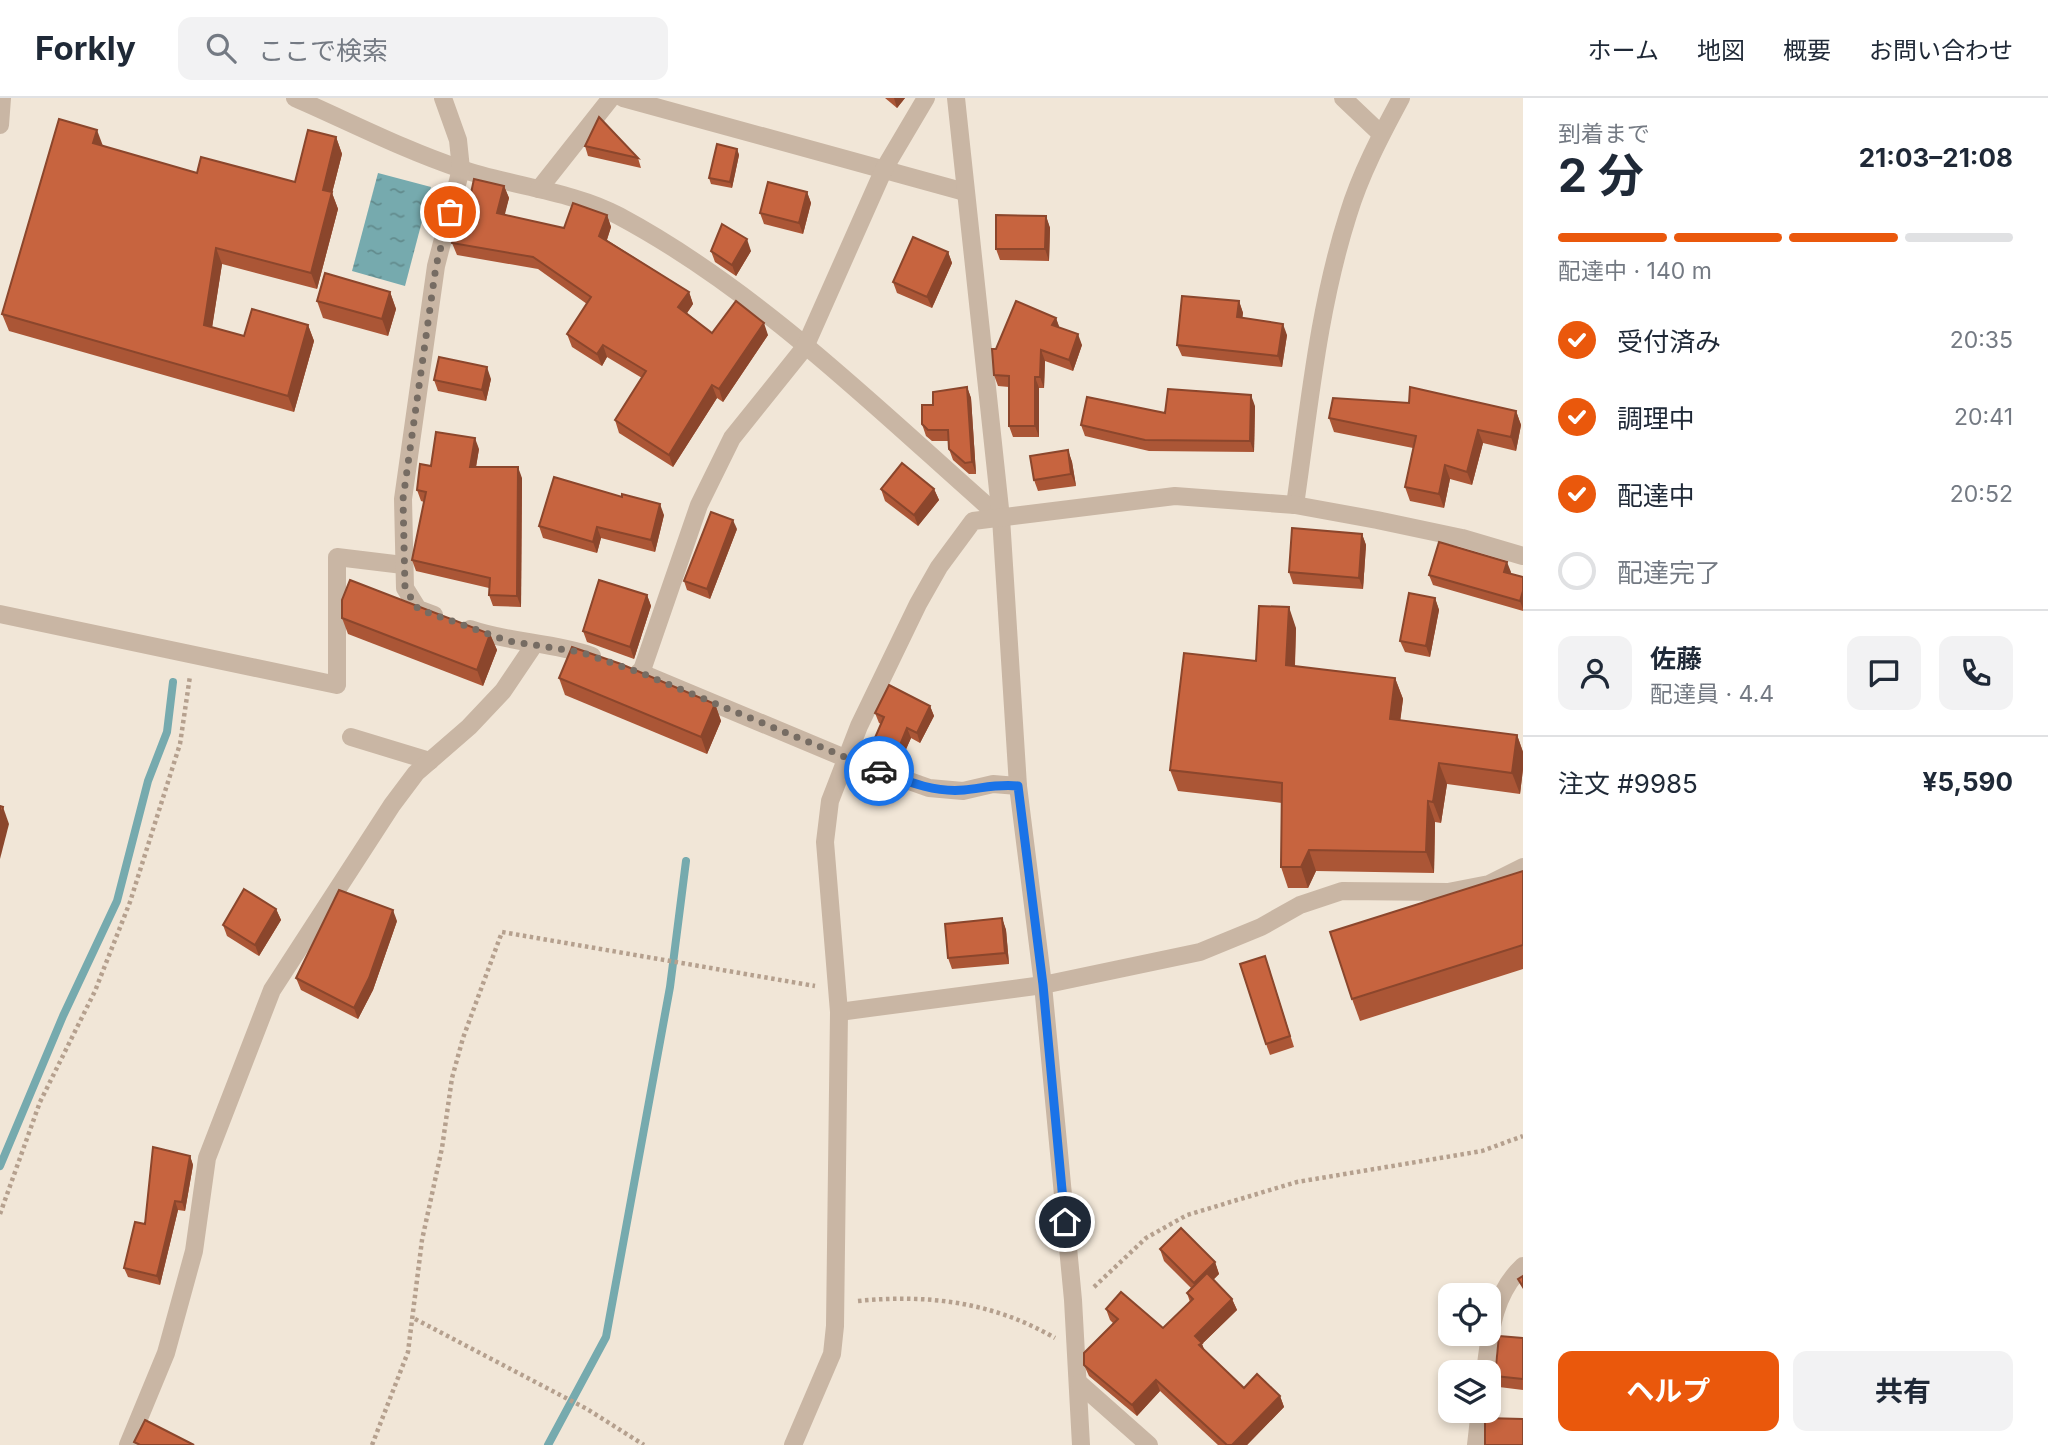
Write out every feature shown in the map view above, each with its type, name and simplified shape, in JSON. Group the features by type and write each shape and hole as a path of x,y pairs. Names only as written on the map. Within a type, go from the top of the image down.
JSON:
{"street":[{"path":"0,125 2,98"},
{"path":"295,98 461,169 539,189 616,214 704,268 805,347 1001,518"},
{"path":"443,98 458,140 461,169 436,266 403,499 405,588 418,609 484,634 580,652 610,662 845,758 929,788 963,791 993,784 1018,786"},
{"path":"539,189 611,98"},
{"path":"623,98 650,102 965,192"},
{"path":"641,673 699,505 732,438 805,347 884,169 926,98"},
{"path":"956,98 1001,518 1018,786 1043,985 1073,1300 1081,1445"},
{"path":"1343,98 1381,134"},
{"path":"1295,505 1323,319 1348,214 1381,134 1401,98"},
{"path":"793,1445 832,1354 836,1303 839,1012 825,842 830,801 845,758 887,664 939,567 973,521 1175,496 1295,505 1462,538 1523,556"},
{"path":"0,614 337,685 337,557 403,565"},
{"path":"128,1445 166,1353 177,1315 194,1251 207,1158 272,990 392,805 416,773 468,727 503,691 534,645"},
{"path":"351,737 430,761"},
{"path":"839,1012 1043,985 1199,952 1261,927 1300,905 1342,891 1448,892 1489,884 1523,867"},
{"path":"1487,1360 1498,1300 1511,1277 1523,1266"},
{"path":"1079,1383 1149,1445"},
{"path":"1476,1445 1479,1423"}],"path":[{"path":"0,1214 40,1101 95,991 130,902 180,744 192,655"},
{"path":"372,1445 400,1377 415,1319 422,1240 442,1148 452,1078 463,1038 502,932 838,989"},
{"path":"1073,1300 1088,1293 1146,1238 1187,1215 1297,1182 1482,1151 1523,1136"},
{"path":"836,1303 890,1298 956,1301 996,1310 1027,1322 1077,1352"},
{"path":"415,1319 587,1409 644,1445"}],"water":[{"path":"378,173 431,187 405,286 352,271"}],"building":[{"path":"599,117 638,158 585,146"},
{"path":"59,119 97,130 93,143 197,173 201,157 295,182 308,130 336,137 323,190 332,192 311,273 216,248 204,325 244,336 252,309 308,325 288,396 2,314"},
{"path":"717,144 737,149 730,182 709,178"},
{"path":"474,179 504,186 497,213 564,228 573,203 607,215 599,236 689,292 678,307 712,333 736,301 764,323 719,389 712,385 669,455 615,420 646,371 603,345 597,354 567,334 591,297 533,257 452,243 458,211 467,212"},
{"path":"768,182 807,192 799,223 760,213"},
{"path":"996,215 1046,216 1045,249 996,249"},
{"path":"722,224 747,239 732,265 711,251"},
{"path":"913,237 948,252 927,297 893,282"},
{"path":"325,273 390,292 382,319 317,301"},
{"path":"1182,296 1239,301 1237,317 1283,324 1278,356 1177,345"},
{"path":"1016,301 1056,318 1052,325 1078,334 1069,360 1041,350 1040,377 1035,377 1035,426 1009,426 1009,376 994,375 992,349 996,349"},
{"path":"439,357 487,367 482,390 434,380"},
{"path":"967,387 972,462 965,463 949,449 948,430 928,430 922,424 922,405 933,405 933,392"},
{"path":"1410,387 1516,411 1511,437 1478,430 1467,472 1445,465 1439,494 1405,487 1416,436 1329,418 1333,398 1409,403"},
{"path":"1168,389 1251,395 1250,441 1145,440 1081,425 1087,397 1165,413"},
{"path":"436,432 475,438 470,467 518,467 517,596 489,595 490,578 412,560 426,492 417,490 420,464 431,466"},
{"path":"1068,450 1071,474 1034,480 1030,456"},
{"path":"902,463 934,489 914,515 881,489"},
{"path":"554,477 622,497 622,494 660,504 651,540 597,527 593,542 539,526"},
{"path":"711,512 733,520 707,589 684,581"},
{"path":"1292,528 1362,534 1359,578 1289,572"},
{"path":"1439,542 1507,562 1504,572 1523,577 1520,601 1429,575"},
{"path":"350,580 490,634 477,670 342,618 342,600"},
{"path":"599,580 647,595 630,647 583,631"},
{"path":"1409,593 1435,598 1426,646 1400,641"},
{"path":"1259,606 1289,607 1286,665 1395,678 1390,719 1517,735 1512,773 1439,763 1433,802 1428,801 1426,852 1309,850 1301,867 1281,867 1282,783 1170,770 1184,653 1256,661"},
{"path":"572,647 621,664 715,704 701,737 559,678"},
{"path":"889,685 930,706 917,733 907,728 896,755 871,747 884,717 875,713"},
{"path":"1523,871 1523,945 1352,999 1330,932"},
{"path":"244,889 276,909 255,945 223,925"},
{"path":"339,890 393,910 369,978 354,1008 296,978"},
{"path":"1002,918 1005,953 948,958 945,924"},
{"path":"1265,956 1290,1036 1266,1044 1240,964"},
{"path":"153,1147 190,1156 182,1202 175,1201 157,1276 124,1268 135,1222 145,1224"},
{"path":"1181,1228 1215,1262 1194,1283 1160,1249"},
{"path":"1207,1273 1232,1299 1195,1336 1202,1343 1199,1345 1244,1388 1257,1374 1280,1396 1232,1445 1227,1445 1156,1380 1132,1405 1084,1365 1084,1353 1118,1319 1106,1309 1121,1292 1163,1328 1193,1299 1187,1293"},
{"path":"1501,1336 1523,1338 1523,1379 1501,1377 1501,1360 1497,1360"},
{"path":"1501,1418 1523,1419 1523,1445 1485,1445 1485,1423 1501,1423"},
{"path":"145,1420 194,1445 140,1445 134,1442"}],"waterway":[{"path":"0,1166 63,1016 117,901 148,781 167,732 173,682"},
{"path":"548,1445 606,1337 670,987 686,861"}],"way so far":[{"path":"450,212 436,266 403,499 403,565 405,588 409,598 418,609 472,630 508,641 544,644 580,652 641,673 879,771"}],"route":[{"path":"879,771 929,788 963,791 993,784 1018,786 1043,985 1065,1222"}]}
